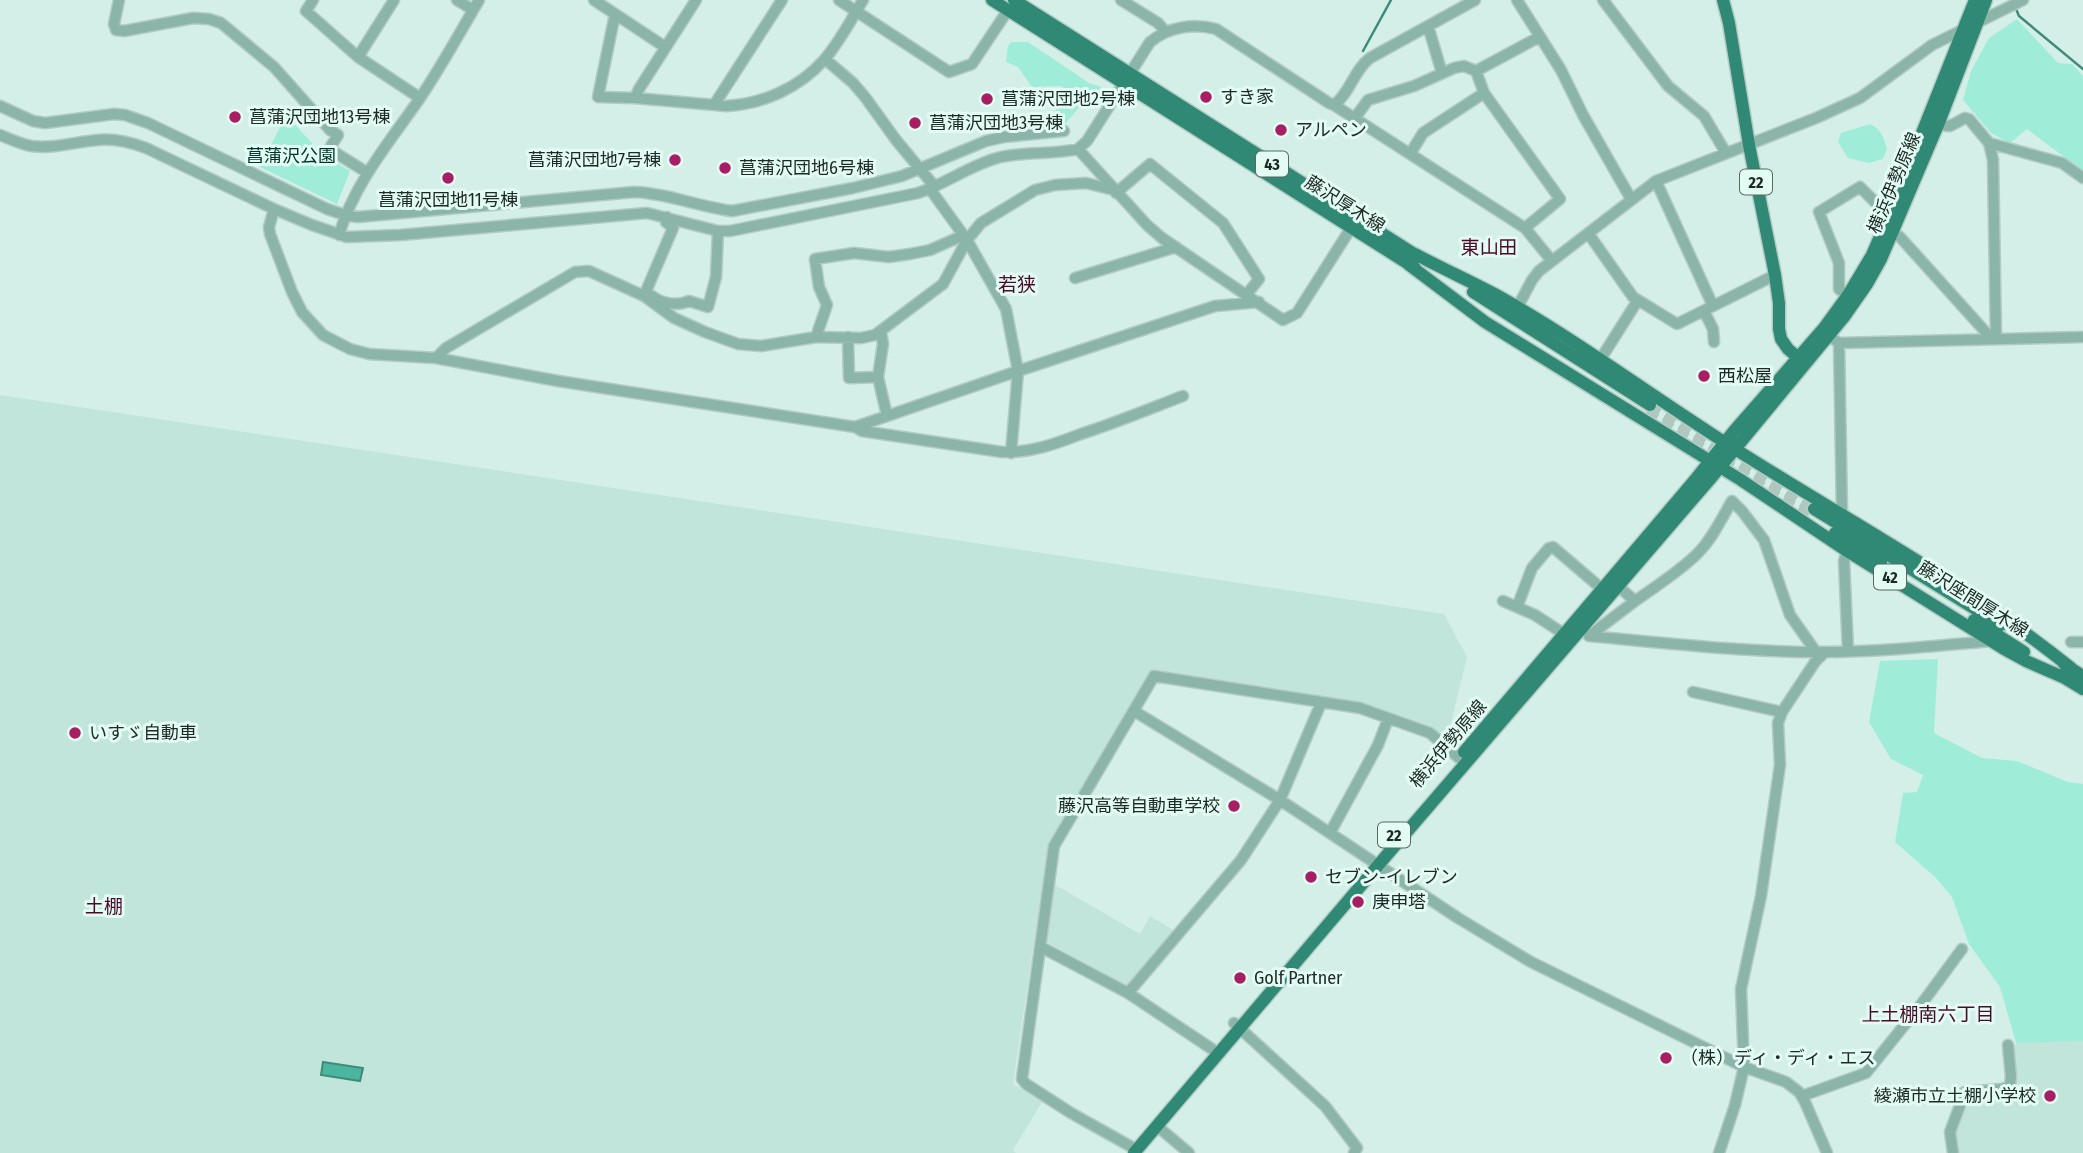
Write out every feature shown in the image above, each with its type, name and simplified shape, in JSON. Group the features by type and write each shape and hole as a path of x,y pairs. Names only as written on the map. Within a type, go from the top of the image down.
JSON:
{"main road":[{"name":"藤沢厚木線","path":"992,0 1011,5 1648,409"},
{"name":"22","path":"1723,0 1775,275 1781,340 1802,361"},
{"name":"横浜伊勢原線","path":"1129,1151 1157,1126 1237,1025 1376,862 1618,586 1729,446 1802,361 1872,255 1975,0"},
{"name":"横浜伊勢原線","path":"1802,361 1834,340 1867,284 1938,125 1986,0"},
{"name":"藤沢厚木線","path":"1127,78 1199,132 1351,228 1411,259"},
{"path":"1411,259 1499,297 1601,360 1729,446"},
{"path":"1411,259 1485,322 1715,464"},
{"name":"42","path":"1729,446 1938,574 2029,634 2068,673"},
{"name":"横浜伊勢原線","path":"1376,862 1459,758 1602,589 1715,464"},
{"name":"42","path":"1715,464 1847,551 1992,641 2026,661 2068,673"},
{"name":"藤沢座間厚木線","path":"1811,513 2068,673 2083,689"},
{"name":"藤沢座間厚木線","path":"2068,673 2083,676"},
{"name":"横浜伊勢原線","path":"1129,1151 1212,1049 1237,1025"}],"street":[{"path":"119,0 114,24 116,30 124,32 192,18 220,23 274,67 330,130 338,135 331,150 368,173"},
{"path":"313,0 306,11 358,57 420,97"},
{"path":"358,57 394,0"},
{"path":"339,235 345,215 368,173 420,97 476,5 457,0"},
{"path":"594,0 665,47"},
{"path":"635,98 696,0"},
{"path":"714,106 782,0"},
{"path":"839,0 949,72 972,64 1011,5"},
{"path":"615,13 598,97 740,106 771,97 797,83 825,59 863,0"},
{"path":"1121,0 1158,23 1165,31"},
{"path":"1334,105 1341,100 1364,62 1475,0"},
{"path":"1517,0 1562,70 1583,115 1631,199"},
{"path":"1603,0 1668,86 1704,116 1726,153"},
{"path":"1517,308 1532,280 1552,261 1656,181 1860,98 1932,45 2022,0"},
{"path":"0,135 17,143 33,146 98,140 131,142 274,209 347,237 373,237 629,214 667,217 718,231 730,231 895,199 932,188 1001,157 1078,149 1087,141 1150,42 1165,31 1192,26 1216,29 1525,228 1552,261"},
{"path":"1428,26 1442,74"},
{"path":"1476,71 1539,37"},
{"path":"825,59 865,97 920,170 966,237 1006,309 1018,370 1011,453"},
{"path":"1355,118 1368,100 1415,86 1464,66 1476,71 1484,93 1560,199 1525,228"},
{"path":"1410,154 1423,134 1484,93"},
{"path":"0,106 33,121 45,123 125,115 158,128 300,197 345,215 382,215 634,192 649,192 732,211 865,185 920,170 986,141 1064,131"},
{"path":"1938,125 1950,126 1965,118 1969,119 1989,143 1993,160 1994,338"},
{"path":"1989,143 2062,163 2083,178"},
{"path":"1078,149 1147,225 1283,320 1297,313 1351,228"},
{"path":"1115,191 1150,164 1227,226 1259,279 1247,294"},
{"path":"1656,181 1708,308 1714,342"},
{"path":"645,294 674,318 738,344 761,346 816,337 876,335 943,284 966,237 981,223 1035,190 1055,185 1086,183 1115,191"},
{"path":"1848,295 1839,289 1839,264 1819,212 1860,187 1889,216"},
{"path":"274,209 269,227 272,242 302,312 323,335 350,349 369,354 436,358 558,381 1011,453 1039,449 1183,396"},
{"path":"645,294 673,228 666,222 667,217"},
{"path":"436,358 446,348 575,272 589,271 658,301 682,304 690,301 708,307 716,277 718,231"},
{"path":"1892,232 1900,237 1994,338"},
{"path":"1588,233 1638,300 1677,324 1775,275"},
{"path":"816,337 827,305 819,287 815,259 854,253 889,257 910,254 966,237"},
{"path":"1075,278 1176,247"},
{"path":"1601,360 1638,300"},
{"path":"855,427 1215,306 1259,302"},
{"path":"881,331 883,344 878,377 887,416"},
{"path":"848,337 849,378 878,377"},
{"path":"1842,515 1834,340 2083,337"},
{"path":"1820,652 1790,615 1764,540 1732,501 1699,552 1589,636 1717,648 1820,652 1992,641"},
{"path":"1517,607 1532,568 1549,548 1553,547 1602,589"},
{"path":"1847,551 1844,561 1848,651"},
{"path":"1618,586 1635,601"},
{"path":"1503,601 1535,615 1564,634"},
{"path":"1719,1153 1744,1068 1741,989 1754,934 1780,765 1778,723 1782,712 1820,652"},
{"path":"1129,1151 1022,1079 1054,846 1154,676 1360,708 1430,733 1459,758"},
{"path":"1693,692 1782,712"},
{"path":"1129,993 1241,860 1280,800 1321,703"},
{"path":"1134,710 1280,800 1458,918 1531,962 1744,1068 1786,1082 1802,1096 1827,1153"},
{"path":"1330,832 1378,745 1388,719"},
{"path":"1041,947 1129,993 1212,1049"},
{"path":"1802,1096 1866,1073 1962,949"},
{"path":"1237,1025 1325,1106 1357,1148 1354,1153"},
{"path":"1953,1153 1950,1132 1965,1092 2010,1086 2008,1045"},
{"path":"1157,1126 1189,1153"}],"shaded area":[{"path":"0,395 1444,614 1467,657 1448,735 1365,705 1151,672 1048,846 1013,1084 1042,1102 1013,1150 1016,1153 0,1153"},
{"path":"1054,884 1140,934 1150,916 1175,931 1127,986 1047,942"},
{"name":"綾瀬市立土棚小学校","path":"2083,1038 2083,1153 1957,1153 1954,1140 1956,1126 1966,1100 1974,1093 2003,1092 2009,1098 2017,1098 2014,1047 2017,1043"},
{"path":"323,1062 363,1068 360,1081 321,1075"}],"green space":[{"path":"2017,19 2058,63 2072,64 2083,76 2083,171 2027,129 2010,143 1991,133 1963,100 1971,71 1989,38"},
{"path":"1011,42 1028,42 1089,83 1101,87 1105,95 1101,107 1081,105 1065,124 1052,123 1050,119 1068,91 1061,86 1032,87 1018,67 1006,62"},
{"name":"菖蒲沢公園","path":"286,115 322,154 350,171 337,204 260,167"},
{"path":"1870,124 1879,131 1885,141 1887,149 1883,159 1869,163 1848,158 1838,142 1841,133"},
{"path":"1938,659 1934,733 1982,758 2017,761 2068,782 2083,784 2083,1041 2016,1043 2000,987 1969,944 1952,897 1935,877 1895,842 1903,793 1917,792 1923,775 1891,759 1869,722 1880,661"}],"waterway":[{"path":"1363,51 1391,0"},
{"path":"2016,9 2019,16 2083,69"}],"tunnel":[{"path":"1650,405 1814,509"},
{"path":"1646,413 1809,517"}],"place":[{"name":"すき家","path":"1206,97"},
{"name":"菖蒲沢団地2号棟","path":"987,99"},
{"name":"菖蒲沢団地13号棟","path":"235,117"},
{"name":"菖蒲沢団地3号棟","path":"915,123"},
{"name":"アルペン","path":"1281,130"},
{"name":"菖蒲沢団地7号棟","path":"675,160"},
{"name":"菖蒲沢団地6号棟","path":"725,168"},
{"name":"菖蒲沢団地11号棟","path":"448,178"},
{"name":"西松屋","path":"1704,376"},
{"name":"いすゞ自動車","path":"75,733"},
{"name":"藤沢高等自動車学校","path":"1234,806"},
{"name":"セブン-イレブン","path":"1311,877"},
{"name":"庚申塔","path":"1358,902"},
{"name":"Golf Partner","path":"1240,978"},
{"name":"（株）ディ・ディ・エス","path":"1666,1058"},
{"name":"綾瀬市立土棚小学校","path":"2050,1096"}],"district":[{"name":"東山田","path":"1489,247"},
{"name":"若狭","path":"1017,284"},
{"name":"土棚","path":"104,906"},
{"name":"上土棚南六丁目","path":"1928,1014"}]}
